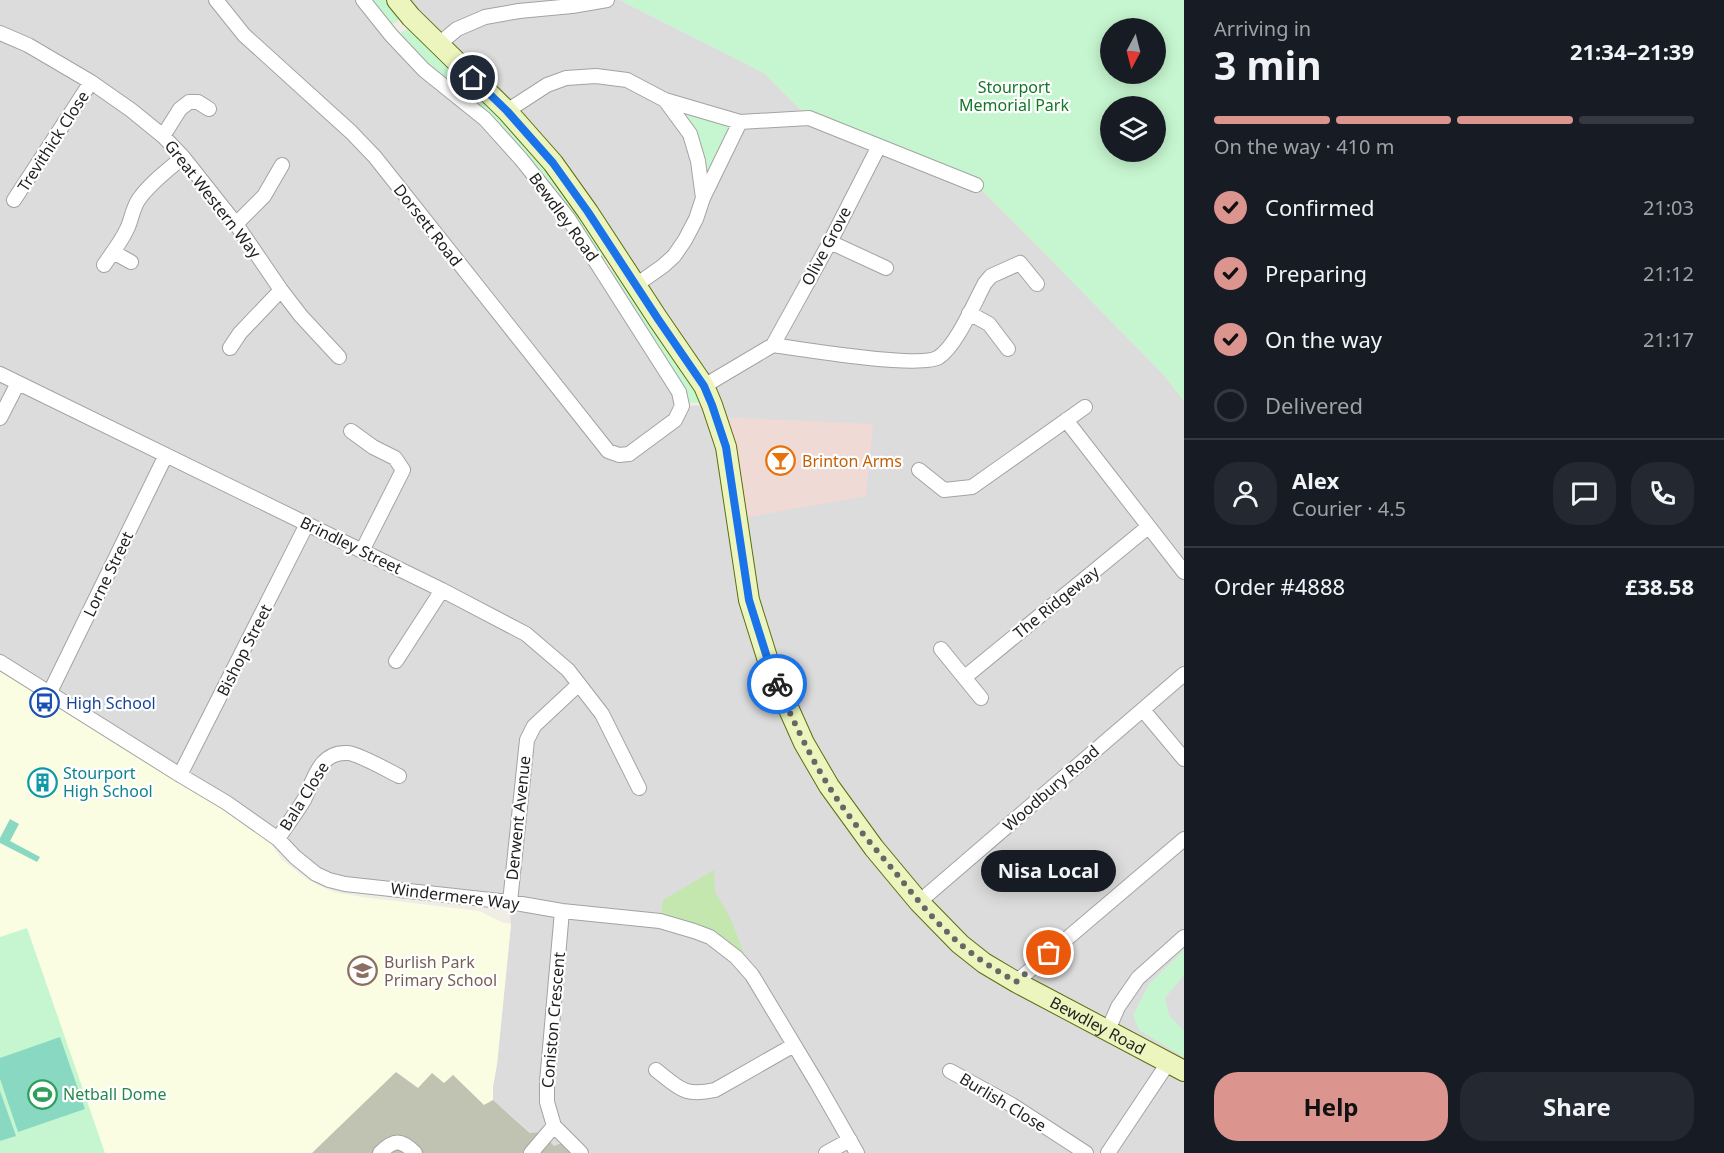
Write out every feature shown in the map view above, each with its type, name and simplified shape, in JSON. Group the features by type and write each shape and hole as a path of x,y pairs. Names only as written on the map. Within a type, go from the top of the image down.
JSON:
{"main road":[{"name":"Bewdley Road","path":"397,0 411,17 507,111 553,163 704,386 726,447 749,600 770,667 804,743 829,786 874,848 919,902 960,944 984,963 1176,1067"}],"street":[{"name":"Dorsett Road","path":"216,0 244,35 351,132 375,157 608,451 619,455 629,454"},
{"name":"Bewdley Road","path":"363,0 391,35 424,70 485,119 521,159 568,218 679,392 682,406 675,420 629,454"},
{"path":"439,44 457,29 485,17 607,0"},
{"path":"391,35 411,17"},
{"name":"Great Western Way","path":"0,33 28,45 91,82 163,136 183,157 236,224 281,290 339,357"},
{"path":"507,111 546,85 566,78 596,76 627,80 665,100 740,122 808,118 976,185"},
{"name":"Trevithick Close","path":"14,200 91,82"},
{"path":"665,100 690,134 698,161 703,198"},
{"path":"163,136 180,109 189,102 198,102 209,109"},
{"path":"636,285 674,256 685,240 740,122"},
{"name":"Olive Grove","path":"773,345 830,242 879,146"},
{"path":"104,265 128,226 139,198 183,157"},
{"path":"236,224 264,196 282,165"},
{"path":"830,242 886,268"},
{"path":"113,252 131,262"},
{"path":"602,271 620,259"},
{"path":"704,386 773,345 890,360 919,362 936,359 953,342 991,276 1020,263 1037,284"},
{"path":"230,348 240,333 281,290"},
{"path":"969,313 989,324 1008,349"},
{"name":"Brindley Street","path":"0,374 442,590 526,634 568,670 602,714 639,788"},
{"path":"0,418 18,382"},
{"path":"919,470 944,490 972,487 1085,407"},
{"path":"1066,420 1184,572"},
{"path":"351,431 373,447 395,458 403,470 362,551"},
{"name":"Lorne Street","path":"50,692 166,455"},
{"name":"Bishop Street","path":"180,775 307,524"},
{"name":"The Ridgeway","path":"965,677 1148,526"},
{"path":"396,661 442,590"},
{"path":"940,649 981,698"},
{"name":"Windermere Way","path":"0,662 227,803 278,839 306,867 329,880 345,884 660,921 710,937 736,957 752,975 857,1153"},
{"name":"Woodbury Road","path":"919,902 1184,674"},
{"name":"Derwent Avenue","path":"510,902 527,740 534,726 579,684"},
{"path":"1143,710 1184,759"},
{"name":"Bala Close","path":"278,839 303,800 314,774 327,757 350,753 399,776"},
{"path":"1016,982 1184,839"},
{"name":"Coniston Crescent","path":"554,1126 547,1102 547,1082 562,910"},
{"path":"1108,1030 1118,1007 1138,978 1184,937"},
{"path":"656,1070 680,1089 691,1093 702,1093 715,1090 794,1045"},
{"path":"1108,1153 1176,1067"},
{"name":"Burlish Close","path":"950,1071 1012,1105 1086,1153"},
{"path":"531,1153 554,1126 580,1153"},
{"path":"826,1153 850,1140"},
{"path":"380,1153 387,1146 398,1142 405,1144 415,1153"}],"shaded area":[{"path":"0,0 363,0 485,119 568,218 683,406 712,405 658,319 397,0 620,0 764,73 809,118 976,185 1164,375 1184,401 1184,1153 572,1153 554,1146 541,1132 531,1133 493,1100 511,924 509,902 345,884 295,857 0,662 0,40 8,30 0,26"},
{"name":"Brinton Arms","path":"721,417 873,424 866,496 748,517 732,442"},
{"path":"0,662 278,839 273,846 282,860 320,886 334,892 362,897 479,911 511,924 493,1100 484,1105 453,1075 444,1084 418,1089 396,1073 312,1153 0,1153"},
{"path":"396,1072 418,1088 432,1073 444,1083 453,1075 484,1105 493,1100 530,1133 541,1132 554,1146 562,1143 572,1153 312,1153"}],"green space":[{"path":"367,0 391,0 400,11 398,21 388,26"},
{"name":"Stourport Memorial Park","path":"620,0 1184,0 1184,401 1164,375 976,185 809,118 764,73"},
{"path":"411,28 549,165 608,254 606,259 601,260 523,157 401,42 401,32"},
{"path":"665,100 740,122 703,198 698,161"},
{"path":"612,269 620,269 708,402 685,403 610,276"},
{"path":"10,819 19,824 10,841 40,857 37,862 0,843 0,838"},
{"path":"714,870 715,892 730,917 752,975 723,946 660,921 663,900"},
{"path":"27,928 105,1153 0,1153 0,937"},
{"path":"1184,950 1184,975 1165,998 1169,1015 1184,1031 1184,1057 1139,1030 1133,1015 1149,984"},
{"name":"Netball Dome","path":"60,1037 85,1109 18,1132 0,1079 0,1058"},
{"path":"0,1091 16,1136 0,1141"}],"way so far":[{"path":"777,684 804,743 829,786 874,848 919,902 960,944 984,963 1016,982 1049,953"}],"place":[{"name":"Brinton Arms","path":"781,461"},
{"name":"High School","path":"45,703"},
{"name":"Stourport High School","path":"42,782"},
{"name":"Nisa Local","path":"1049,953"},
{"name":"Burlish Park Primary School","path":"363,971"},
{"name":"Netball Dome","path":"42,1094"}],"route":[{"path":"473,78 507,111 553,163 704,386 726,447 749,600 777,684"}]}
